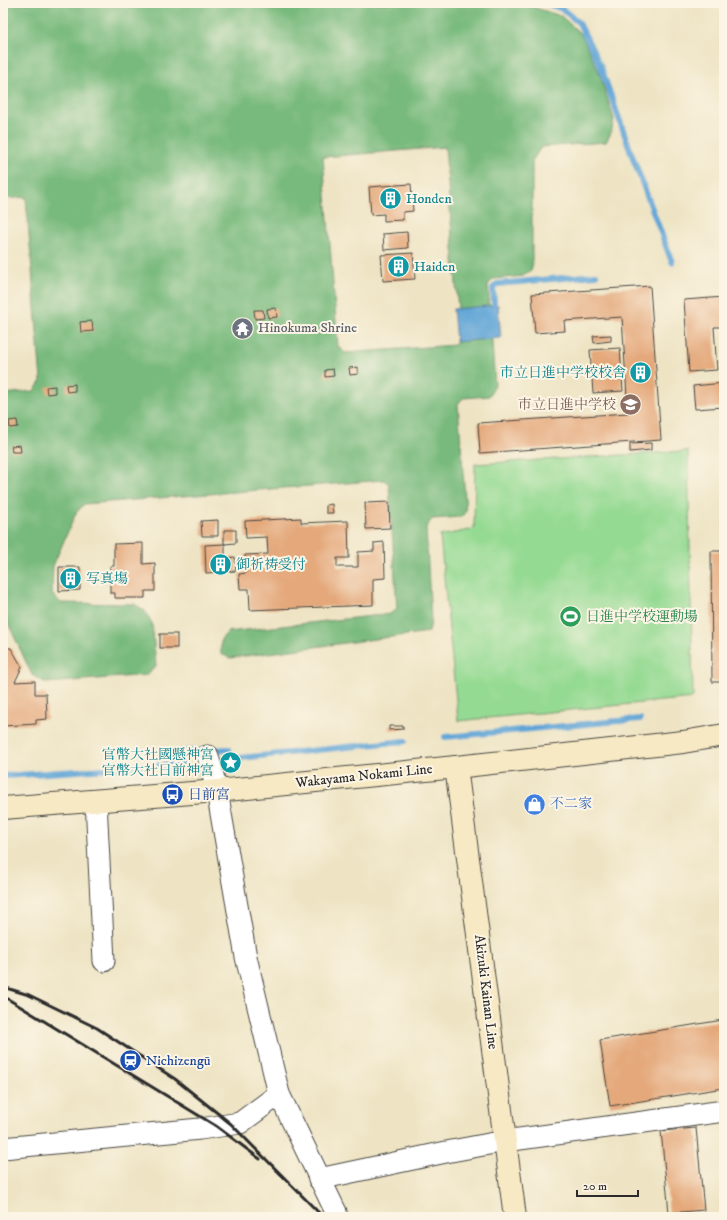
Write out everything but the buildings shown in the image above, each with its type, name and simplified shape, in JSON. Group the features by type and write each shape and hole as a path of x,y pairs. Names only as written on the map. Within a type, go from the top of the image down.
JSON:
{"main road":[{"name":"Wakayama Nokami Line","path":"3,808 217,791 456,767 683,742 724,735"},
{"name":"Akizuki Kainan Line","path":"456,767 515,1217"}],"street":[{"path":"208,756 217,791 246,957 279,1094 336,1212 337,1217"},
{"path":"96,801 104,961"},
{"path":"3,1148 200,1129 240,1123 279,1094"},
{"path":"319,1179 505,1141 724,1110"}],"green space":[{"name":"Hinokuma Shrine","path":"3,3 520,3 561,16 581,34 599,72 614,119 611,133 606,142 541,147 532,161 532,269 523,276 493,279 488,285 495,386 489,396 463,398 458,404 466,511 461,517 432,519 426,527 431,621 429,632 230,658 221,654 221,639 228,632 390,614 397,609 389,484 384,480 84,504 76,513 53,566 52,594 61,603 134,604 144,610 152,623 156,666 147,675 46,683 32,675 3,612 3,394 34,391 41,381 26,197 3,199","holes":["445,147 460,335 455,345 345,353 338,346 323,157"]},
{"name":"日進中学校運動場","path":"688,451 693,698 458,721 440,536 474,529 475,464"}],"water":[{"path":"498,305 501,338 456,342 453,309"}],"waterway":[{"path":"545,3 562,9 579,23 600,65 672,262"},
{"path":"494,303 493,288 497,284 596,275"},
{"path":"445,737 640,719"},
{"path":"3,776 181,764 180,752 229,749 230,759 405,741"}],"railway":[{"path":"3,987 29,995 97,1028 175,1079 231,1124 323,1217"},
{"path":"3,996 216,1126 260,1159"}],"place":[{"name":"Honden","path":"391,199"},
{"name":"Haiden","path":"398,267"},
{"name":"Hinokuma Shrine","path":"242,328"},
{"name":"市立日進中学校校舎","path":"641,373"},
{"name":"市立日進中学校","path":"631,405"},
{"name":"御祈祷受付","path":"221,565"},
{"name":"写真塲","path":"70,579"},
{"name":"日進中学校運動場","path":"570,617"},
{"name":"官幣大社國懸神宮 官幣大社日前神宮","path":"230,763"},
{"name":"日前宮","path":"172,795"},
{"name":"不二家","path":"535,804"},
{"name":"Nichizengū","path":"131,1061"}]}
